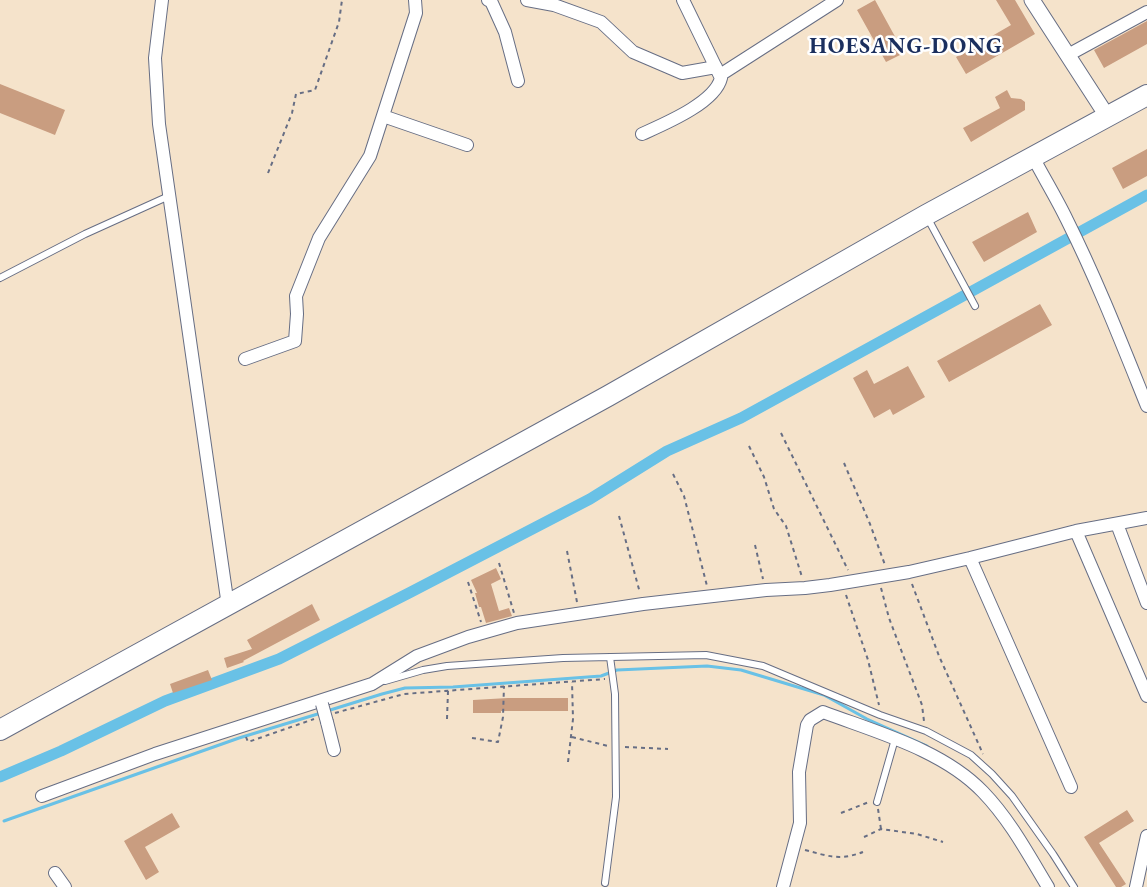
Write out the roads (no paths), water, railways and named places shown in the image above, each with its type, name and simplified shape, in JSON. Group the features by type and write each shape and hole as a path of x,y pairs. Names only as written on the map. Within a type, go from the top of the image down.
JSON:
{"highway":[{"path":"0,730 608,396 926,215 1147,95"}],"street":[{"path":"162,0 155,58 158,124 228,606"},
{"path":"245,359 295,342 296,296 319,238 370,156 416,13 415,0"},
{"path":"491,0 505,32 518,81"},
{"path":"526,0 549,2 601,22 633,52 682,73 718,71 837,0"},
{"path":"642,134 692,110 720,85 722,78 683,0"},
{"path":"1032,0 1106,116"},
{"path":"1068,55 1147,12"},
{"path":"383,116 467,145"},
{"path":"1032,157 1067,220 1122,344 1147,406"},
{"path":"42,796 155,754 323,712 417,656 484,632 517,623 644,604 766,590 805,588 909,572 1076,531 1147,518"},
{"path":"1117,524 1147,603"},
{"path":"1076,531 1147,696"},
{"path":"970,558 1071,786"},
{"path":"323,712 334,750"},
{"path":"783,887 801,815 799,772 810,720 823,712 895,739 947,763 968,778 984,792 1009,823 1048,887"},
{"path":"1136,887 1147,836"},
{"path":"55,873 65,887"}],"lane":[{"path":"0,278 85,234 169,196"},
{"path":"926,215 975,306"},
{"path":"372,684 423,670 447,666 525,660 706,655 748,662 779,672 880,715 926,731 971,755 1012,796 1074,887"},
{"path":"417,656 423,670"},
{"path":"605,883 615,807 615,694 610,658"},
{"path":"877,802 895,739"}],"waterway":[{"path":"0,777 61,751 165,701 279,659 590,499 667,451 741,418 1147,195"},
{"path":"327,711 405,688 453,687 601,676 617,670 707,666 741,670 824,695 867,719 927,746"},
{"path":"4,821 239,738 321,713"}],"district":[{"name":"HOESANG-DONG","path":"906,47"}]}
